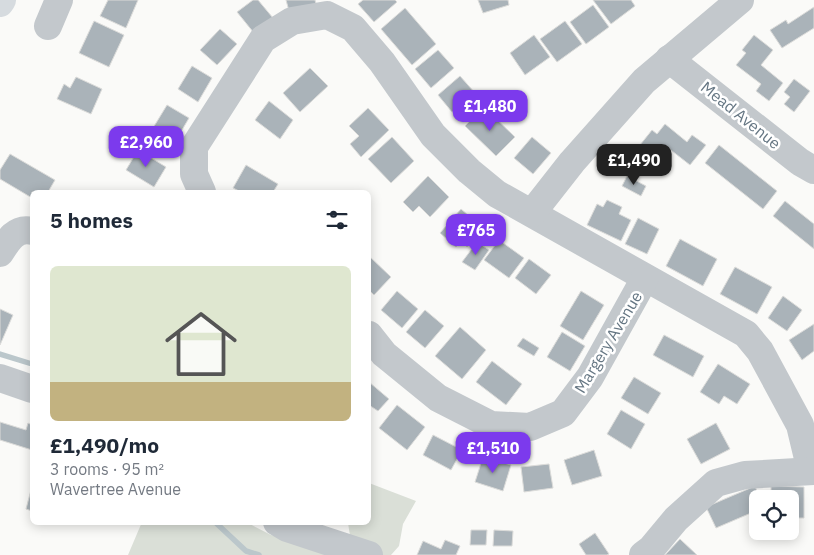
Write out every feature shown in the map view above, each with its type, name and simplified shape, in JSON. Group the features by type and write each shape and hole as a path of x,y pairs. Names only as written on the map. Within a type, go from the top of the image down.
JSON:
{"street":[{"path":"48,26 59,0"},
{"path":"532,214 614,113 644,81 740,0"},
{"name":"Margery Avenue","path":"201,190 194,174 194,147 263,39 292,21 327,15 353,28 382,62 433,135 469,171 497,194 746,334 760,351 800,425 813,471"},
{"name":"Mead Avenue","path":"669,59 800,162 814,170"},
{"path":"0,253 16,232 30,231"},
{"name":"Margery Avenue","path":"371,338 384,354 438,398 491,425 530,427 563,413 590,377 645,278"},
{"path":"0,378 30,387"},
{"path":"643,555 651,549 676,519 716,483 745,475 813,471"},
{"path":"282,525 369,555"}],"shaded area":[{"path":"371,484 416,501 403,524 399,546 391,555 383,555 351,542 348,525 371,525"},
{"path":"141,525 252,525 271,535 309,543 343,555 128,555"}],"building":[{"path":"108,0 138,0 126,28 100,16"},
{"path":"253,0 258,0 273,18 254,33 237,12"},
{"path":"286,0 315,0 316,4 289,11"},
{"path":"363,0 395,0 397,2 374,22 358,4"},
{"path":"478,0 508,0 509,5 483,13"},
{"path":"593,0 631,0 635,6 611,24"},
{"path":"593,5 609,27 586,44 570,22"},
{"path":"814,7 814,28 782,48 770,30 786,20 788,24"},
{"path":"405,8 436,44 412,65 381,29"},
{"path":"94,21 124,35 109,67 79,53"},
{"path":"565,21 582,44 557,62 540,39"},
{"path":"220,29 237,44 217,65 200,50"},
{"path":"534,35 550,57 525,75 510,53"},
{"path":"754,35 773,50 761,65 783,83 769,101 756,91 761,84 736,65 746,53 742,50"},
{"path":"438,50 454,68 431,88 415,69"},
{"path":"192,66 212,78 198,102 178,89"},
{"path":"310,68 328,86 300,112 283,93"},
{"path":"460,76 475,93 452,112 438,95"},
{"path":"76,77 102,89 91,114 57,99 64,84 70,88"},
{"path":"794,79 810,91 794,112 784,104 790,97 784,92"},
{"path":"269,101 293,120 280,139 255,120"},
{"path":"167,105 189,118 175,142 153,128"},
{"path":"484,107 515,137 496,156 465,126"},
{"path":"368,108 389,130 361,157 350,144 359,136 349,126"},
{"path":"665,124 687,142 692,135 706,145 690,165 667,147 657,159 640,145 652,130 657,134"},
{"path":"392,137 414,161 391,183 368,159"},
{"path":"532,137 551,153 533,174 514,158"},
{"path":"719,145 777,191 763,209 705,163"},
{"path":"138,150 166,167 154,187 126,170"},
{"path":"10,154 55,180 49,190 30,190 30,197 0,179 0,170"},
{"path":"246,165 278,184 274,190 237,190 233,188"},
{"path":"428,176 449,197 430,217 419,206 413,212 403,202"},
{"path":"627,176 646,186 641,196 622,186"},
{"path":"607,200 622,207 619,214 631,220 621,241 587,225 597,204 603,207"},
{"path":"785,201 814,224 814,249 773,216"},
{"path":"461,209 483,228 467,247 461,241 456,247 440,233"},
{"path":"638,218 659,229 647,254 625,244"},
{"path":"680,239 717,259 703,286 666,266"},
{"path":"499,240 524,258 509,278 484,260"},
{"path":"477,242 489,250 475,270 462,262"},
{"path":"371,258 391,277 374,295 371,292"},
{"path":"529,259 551,275 536,294 515,278"},
{"path":"735,267 772,287 757,314 720,294"},
{"path":"397,291 418,309 402,328 381,310"},
{"path":"581,291 604,305 583,340 560,326"},
{"path":"783,296 802,310 787,331 768,318"},
{"path":"0,309 13,315 0,345"},
{"path":"425,310 444,326 425,348 406,332"},
{"path":"814,324 814,351 802,360 789,340"},
{"path":"460,327 486,350 462,379 435,356"},
{"path":"562,332 585,346 570,371 547,357"},
{"path":"664,335 704,356 693,377 653,355"},
{"path":"523,338 539,348 534,356 517,346"},
{"path":"492,361 522,384 506,405 476,382"},
{"path":"718,364 750,384 737,404 724,396 719,404 700,392"},
{"path":"634,377 661,393 648,414 621,398"},
{"path":"371,384 389,399 378,411 371,406"},
{"path":"397,405 425,427 407,450 379,428"},
{"path":"621,410 645,424 631,449 607,434"},
{"path":"0,422 26,430 28,423 30,424 30,449 0,440"},
{"path":"716,423 730,449 701,464 687,439"},
{"path":"433,435 462,450 451,470 423,455"},
{"path":"594,450 602,476 572,485 564,460"},
{"path":"483,457 511,465 503,491 475,482"},
{"path":"549,464 553,488 524,492 521,467"},
{"path":"755,486 757,490 749,490 749,514 716,528 706,507"},
{"path":"771,486 804,487 804,518 799,518 799,490 771,490"},
{"path":"30,494 30,510 26,509"},
{"path":"471,530 487,530 486,545 470,545"},
{"path":"494,530 513,531 512,546 493,546"},
{"path":"595,533 609,554 586,555 579,544"},
{"path":"680,539 697,555 665,555"},
{"path":"445,540 460,546 456,555 417,555 423,541 441,549"}],"waterway":[{"path":"0,354 30,363"},
{"path":"218,525 246,551 259,555"}]}
